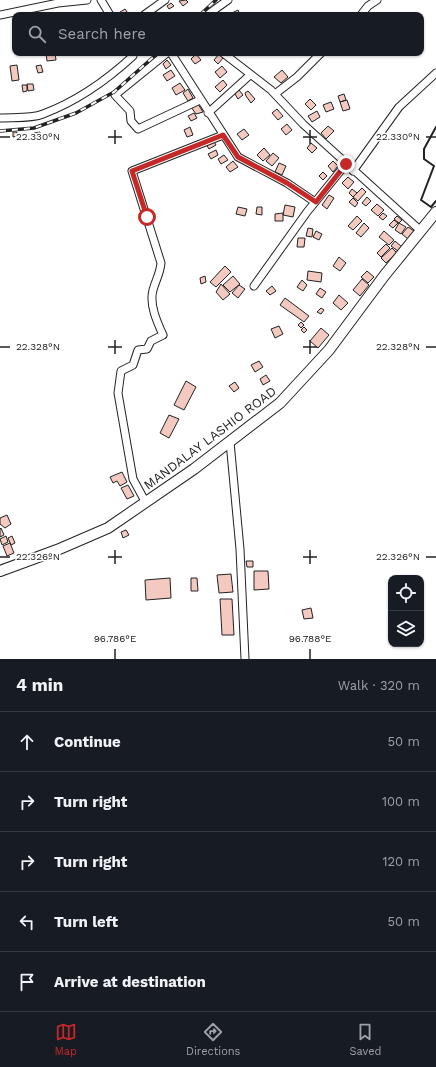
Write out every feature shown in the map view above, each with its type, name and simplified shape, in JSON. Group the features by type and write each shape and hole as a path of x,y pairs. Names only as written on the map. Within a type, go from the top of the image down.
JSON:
{"highway":[{"name":"MANDALAY LASHIO ROAD","path":"0,571 57,550 108,528 146,503 230,442 280,403 329,350 384,276 436,212"}],"street":[{"path":"14,12 58,3 87,0"},
{"path":"148,12 165,0"},
{"path":"211,12 228,0"},
{"path":"363,12 368,6 377,0"},
{"path":"103,1 108,12"},
{"path":"0,15 12,13"},
{"path":"0,118 42,115 80,95 115,73 133,56"},
{"path":"163,56 115,95 130,111 131,121 138,129 200,100"},
{"path":"173,56 208,113 238,157 287,183 316,202"},
{"path":"227,56 275,94 303,124 353,171 421,231"},
{"path":"275,94 297,77 318,56"},
{"path":"353,171 399,107 436,73"},
{"path":"208,113 250,75"},
{"path":"146,503 132,479 118,393 121,370 132,365 138,350 148,349 151,341 163,335 154,315 153,291 159,277 161,263 132,171 223,135"},
{"path":"254,286 346,164"},
{"path":"230,442 240,549 245,659"}],"building":[{"path":"186,0 188,2 183,6 179,1"},
{"path":"171,3 174,6 169,9 167,6"},
{"path":"125,9 127,12 120,12"},
{"path":"46,56 55,56 56,60 47,61"},
{"path":"194,56 198,56 201,60 195,64 191,59"},
{"path":"217,56 221,56 223,58 218,64 214,60"},
{"path":"167,60 171,65 166,69 163,64"},
{"path":"17,65 19,80 12,81 10,66"},
{"path":"41,65 43,72 38,73 36,66"},
{"path":"222,66 227,72 220,78 215,72"},
{"path":"171,70 175,76 167,81 163,75"},
{"path":"282,70 288,77 281,83 274,77"},
{"path":"223,80 227,85 220,92 215,87"},
{"path":"180,83 185,90 176,95 172,88"},
{"path":"27,84 33,84 34,90 28,91"},
{"path":"22,85 27,85 27,91 23,92"},
{"path":"188,89 193,98 188,101 183,93"},
{"path":"239,90 243,95 238,99 235,94"},
{"path":"248,91 255,99 251,103 245,93"},
{"path":"344,94 346,100 340,102 338,96"},
{"path":"310,99 316,105 311,110 305,104"},
{"path":"347,100 350,109 343,111 340,102"},
{"path":"331,102 334,109 326,112 323,105"},
{"path":"198,104 203,112 196,114 191,107"},
{"path":"277,109 283,116 278,120 272,113"},
{"path":"317,111 320,117 312,122 308,116"},
{"path":"194,113 197,118 191,121 188,116"},
{"path":"287,124 292,130 286,135 281,129"},
{"path":"328,126 334,131 326,139 321,133"},
{"path":"190,127 193,135 187,137 184,130"},
{"path":"244,129 249,135 242,140 237,134"},
{"path":"13,132 17,132 17,136 13,137"},
{"path":"40,132 41,138 35,139 34,133"},
{"path":"213,140 216,145 209,149 206,144"},
{"path":"311,143 317,148 312,153 307,148"},
{"path":"264,148 270,155 263,161 257,155"},
{"path":"216,150 218,155 211,159 208,154"},
{"path":"273,153 279,158 272,166 266,161"},
{"path":"224,155 228,160 221,164 218,159"},
{"path":"233,161 238,167 230,172 226,167"},
{"path":"333,161 338,166 333,172 328,166"},
{"path":"279,163 286,166 282,175 275,172"},
{"path":"323,172 327,176 323,180 319,176"},
{"path":"348,177 354,182 348,189 342,183"},
{"path":"362,188 366,192 358,201 353,197"},
{"path":"352,189 357,193 353,197 349,193"},
{"path":"329,195 334,198 327,209 322,205"},
{"path":"367,197 371,201 366,206 362,203"},
{"path":"353,198 358,203 355,207 349,202"},
{"path":"377,204 384,210 378,216 371,210"},
{"path":"285,205 295,207 293,217 283,215"},
{"path":"238,207 247,209 245,216 236,214"},
{"path":"257,207 262,207 262,215 256,214"},
{"path":"283,213 283,221 275,221 275,214"},
{"path":"383,213 387,216 383,220 379,217"},
{"path":"357,216 362,221 353,230 348,226"},
{"path":"397,216 402,220 399,223 394,219"},
{"path":"394,220 398,223 393,228 389,225"},
{"path":"364,223 369,228 361,237 356,233"},
{"path":"399,223 406,227 401,234 395,230"},
{"path":"408,227 414,231 408,239 402,234"},
{"path":"308,228 313,229 312,237 306,236"},
{"path":"316,231 322,234 319,240 313,237"},
{"path":"384,231 394,240 389,245 379,237"},
{"path":"298,238 305,238 304,247 297,247"},
{"path":"395,241 402,247 398,251 391,246"},
{"path":"386,244 390,248 381,257 377,253"},
{"path":"392,248 397,253 386,263 381,258"},
{"path":"339,257 346,263 340,271 333,266"},
{"path":"225,266 231,272 216,287 210,282"},
{"path":"308,271 322,273 321,282 307,280"},
{"path":"367,271 374,277 368,283 361,277"},
{"path":"205,276 206,282 201,284 200,278"},
{"path":"233,276 240,284 230,292 223,285"},
{"path":"362,279 369,285 360,296 353,290"},
{"path":"302,280 307,285 303,291 297,287"},
{"path":"221,284 230,294 223,300 216,292"},
{"path":"239,285 245,289 238,298 232,293"},
{"path":"272,286 276,291 270,295 266,291"},
{"path":"320,288 326,292 322,298 316,294"},
{"path":"339,295 348,303 341,310 333,303"},
{"path":"285,298 309,316 304,322 280,305"},
{"path":"321,308 324,310 321,314 317,312"},
{"path":"301,322 304,325 301,328 298,325"},
{"path":"279,326 283,334 275,338 271,329"},
{"path":"304,327 307,330 304,333 301,330"},
{"path":"321,328 329,335 318,348 310,341"},
{"path":"259,361 263,367 255,372 251,365"},
{"path":"266,375 270,381 263,385 260,379"},
{"path":"186,381 196,387 184,410 174,405"},
{"path":"235,382 239,388 234,392 229,386"},
{"path":"169,415 179,419 169,438 160,433"},
{"path":"122,472 127,482 120,486 117,481 113,483 110,477"},
{"path":"128,485 134,496 127,499 121,488"},
{"path":"7,515 11,524 5,528 0,524 0,518"},
{"path":"1,528 4,535 0,537 0,529"},
{"path":"126,530 129,535 123,538 121,532"},
{"path":"6,536 8,542 2,545 0,539"},
{"path":"12,536 15,543 11,545 8,538"},
{"path":"10,543 14,553 7,556 3,546"},
{"path":"246,561 253,561 253,567 247,567"},
{"path":"254,571 268,571 269,589 254,590"},
{"path":"231,574 233,592 219,593 217,575"},
{"path":"170,578 171,598 146,600 145,580"},
{"path":"191,578 197,578 198,591 191,591"},
{"path":"220,599 232,599 234,635 222,635"},
{"path":"311,608 313,618 304,619 302,610"}],"railway":[{"path":"203,12 216,0"},
{"path":"0,131 34,128 76,113 114,92 155,56"}],"wall":[{"path":"436,127 424,149 424,159 434,166 421,200 431,207 436,201"}],"route":[{"path":"147,217 132,171 223,135 238,157 287,183 316,202 346,164"}]}
